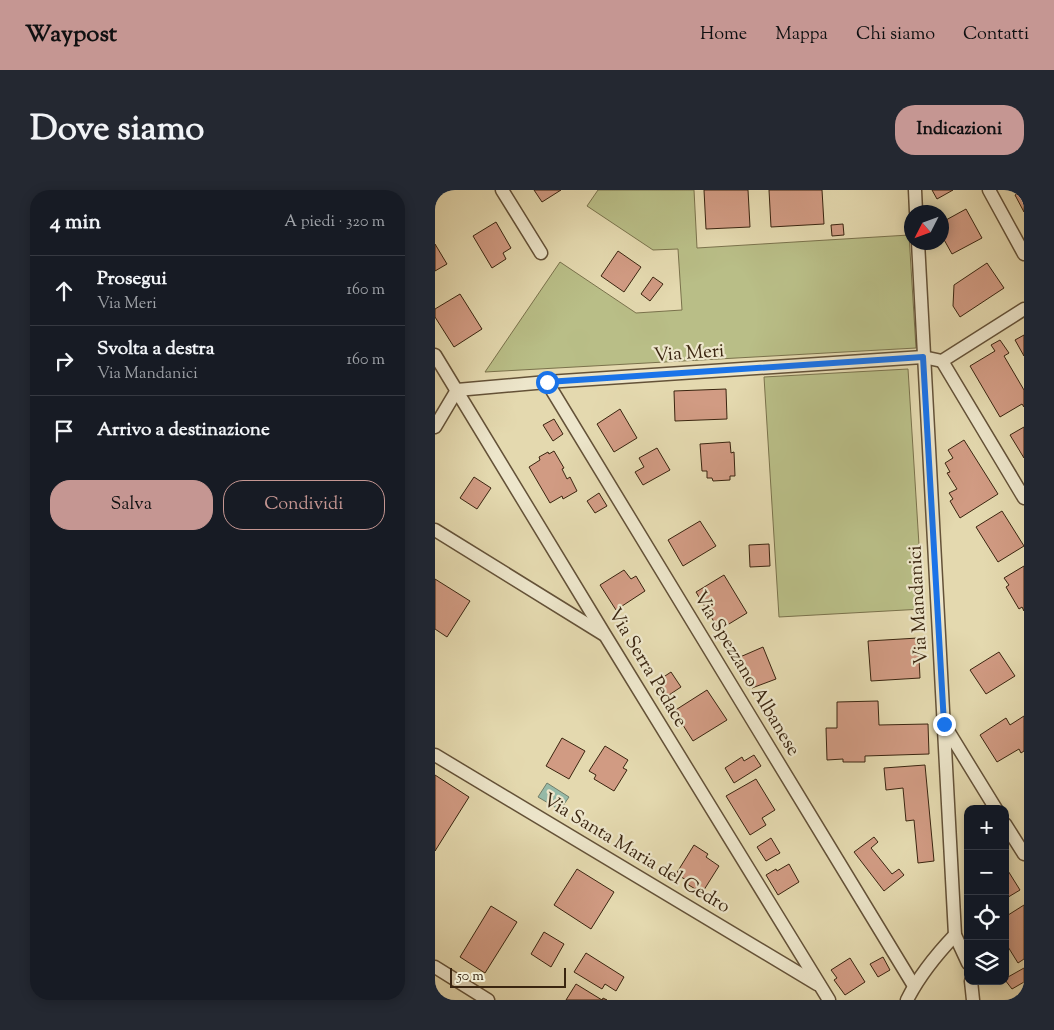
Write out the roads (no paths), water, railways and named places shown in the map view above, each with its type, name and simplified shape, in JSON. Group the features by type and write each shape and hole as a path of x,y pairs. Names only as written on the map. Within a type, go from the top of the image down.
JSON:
{"street":[{"path":"501,190 541,254"},
{"path":"915,190 916,205"},
{"path":"989,190 1024,254"},
{"name":"Via Mandanici","path":"917,250 955,935 964,954"},
{"path":"1024,309 942,361 1024,498"},
{"name":"Via Serra Pedace","path":"435,355 829,1000"},
{"name":"Via Meri","path":"457,390 547,382 923,357 942,361"},
{"name":"Via Spezzano Albanese","path":"547,382 914,986"},
{"path":"435,427 457,390"},
{"path":"435,530 605,635"},
{"path":"944,724 994,805"},
{"name":"Via Santa Maria del Cedro","path":"435,755 818,984"},
{"path":"1009,830 1024,854"},
{"path":"907,1000 914,986 955,935"},
{"path":"435,967 488,1000"},
{"path":"971,985 973,1000"}]}
